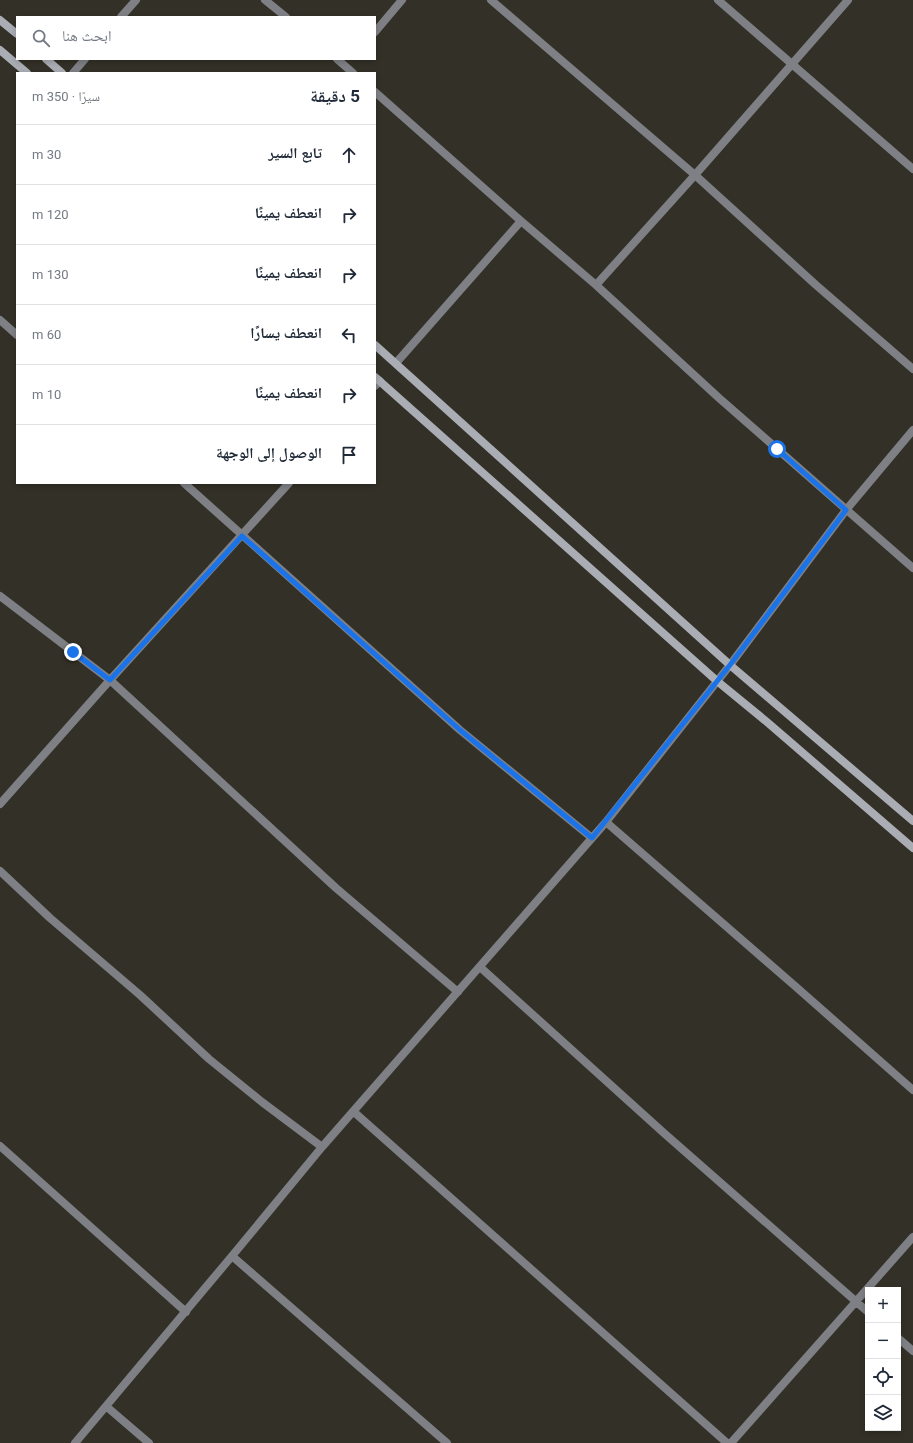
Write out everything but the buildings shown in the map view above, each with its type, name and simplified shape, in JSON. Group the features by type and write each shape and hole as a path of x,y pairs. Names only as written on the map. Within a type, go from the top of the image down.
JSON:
{"street":[{"path":"122,16 136,0"},
{"path":"265,0 285,16"},
{"path":"376,31 402,0"},
{"path":"491,0 695,175 816,285 913,369"},
{"path":"718,0 913,170"},
{"path":"596,285 695,175 848,0"},
{"path":"0,20 16,33"},
{"path":"0,51 26,72"},
{"path":"47,60 61,72"},
{"path":"74,72 84,60"},
{"path":"338,60 352,72"},
{"path":"346,66 351,60"},
{"path":"376,93 596,285 719,398 913,568"},
{"path":"396,363 521,221"},
{"path":"0,320 16,334"},
{"path":"376,346 730,665 913,821"},
{"path":"376,382 717,681 767,722 913,848"},
{"path":"75,1443 107,1407 322,1147 606,822 730,665 846,510 913,430"},
{"path":"185,484 460,730 592,838"},
{"path":"0,804 110,680 288,484"},
{"path":"0,596 110,680 336,888 458,992"},
{"path":"606,822 913,1090"},
{"path":"0,871 50,918 140,995 209,1058 262,1102 322,1147"},
{"path":"480,967 665,1134 865,1310"},
{"path":"354,1112 727,1443"},
{"path":"0,1146 186,1312"},
{"path":"731,1443 913,1237"},
{"path":"232,1256 447,1443"},
{"path":"901,1341 913,1351"},
{"path":"107,1407 148,1443"}],"route":[{"path":"73,652 110,680 242,536 460,730 592,838 730,665 846,510 777,449"}]}
